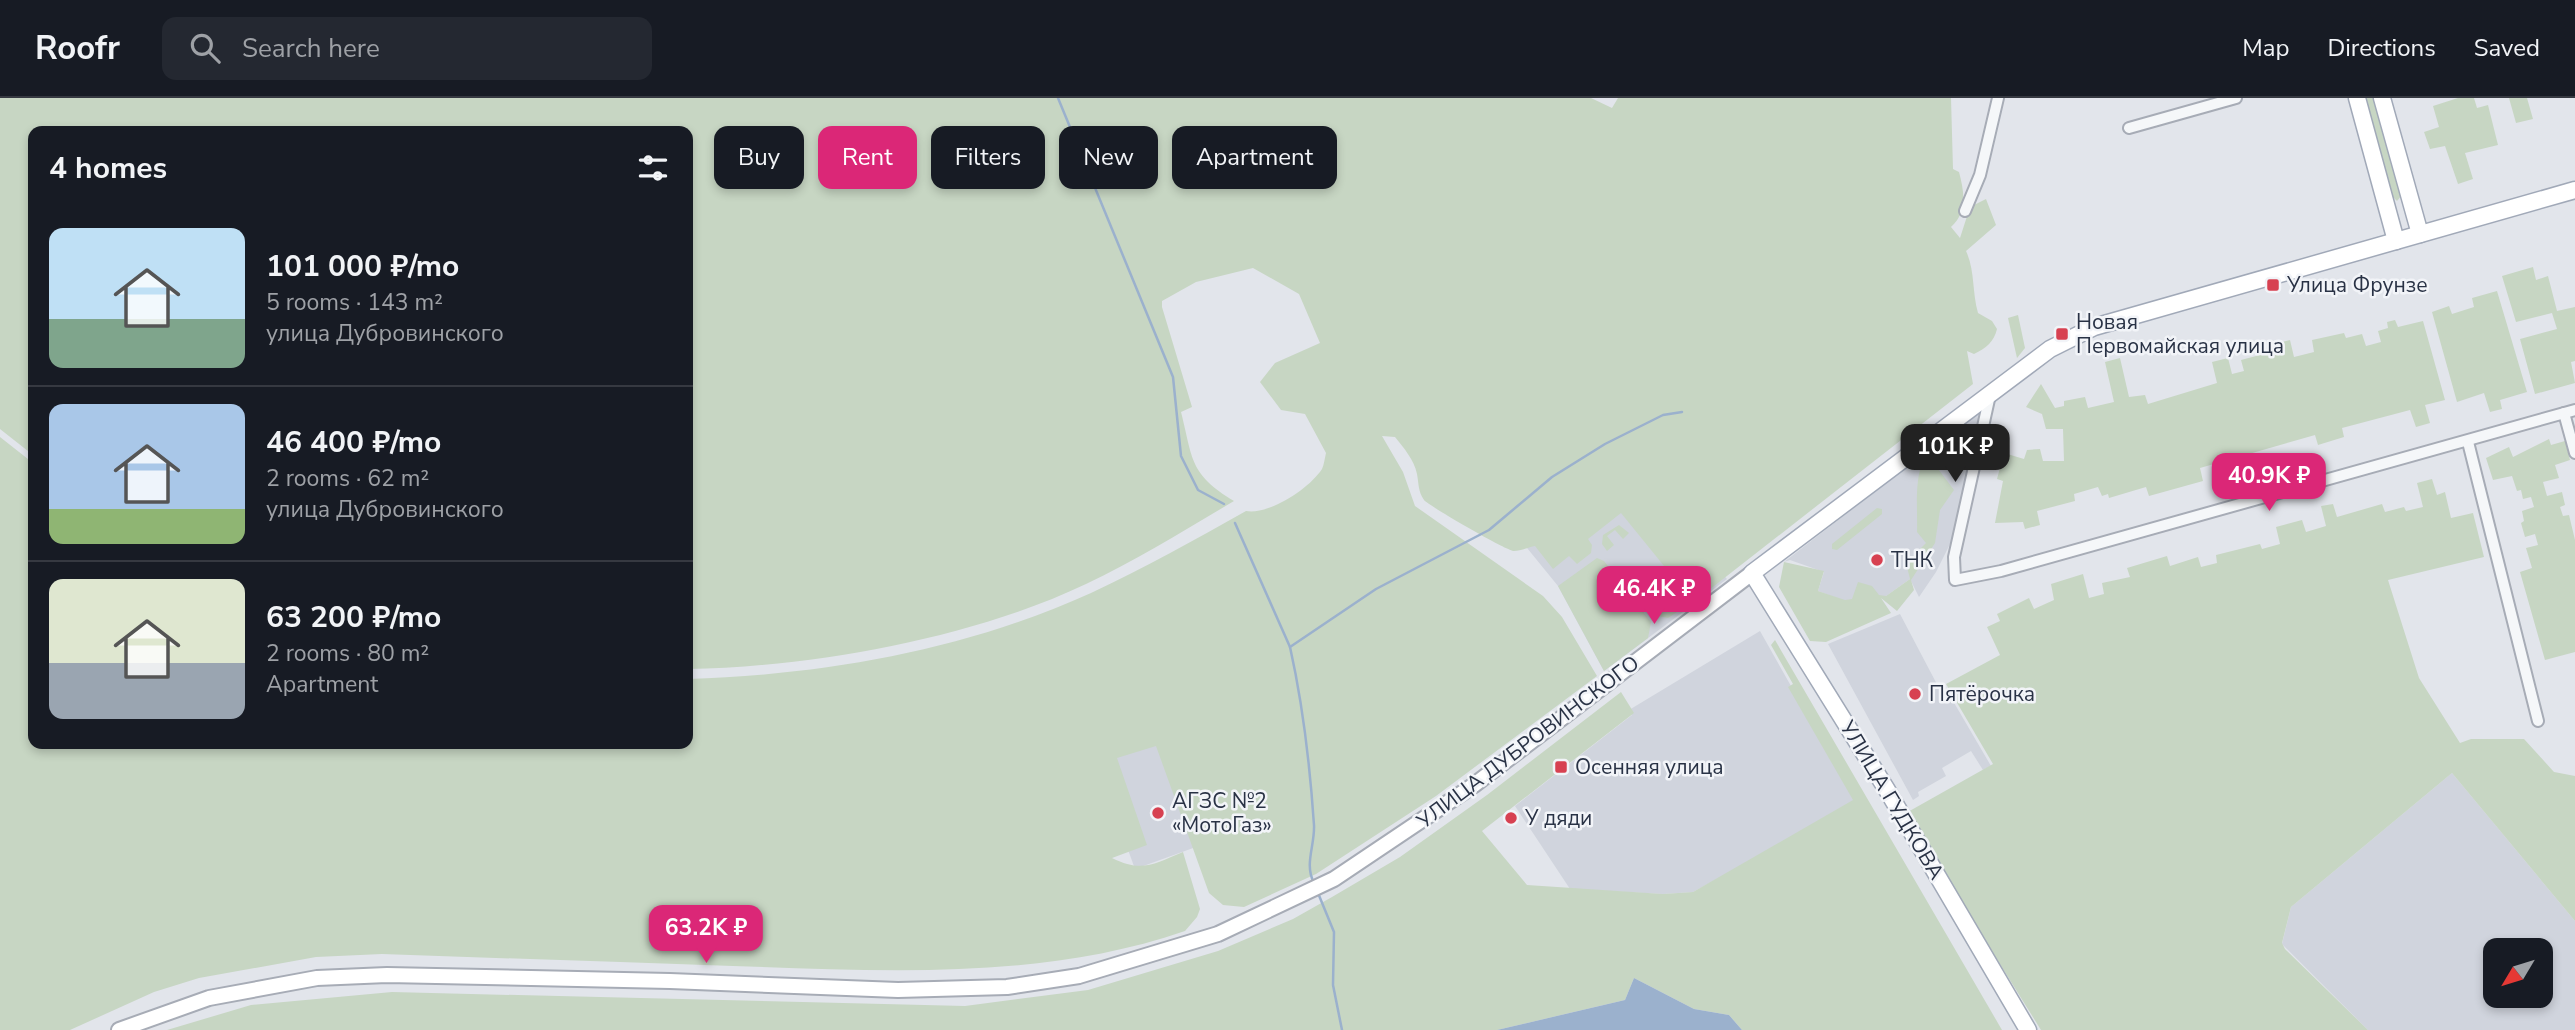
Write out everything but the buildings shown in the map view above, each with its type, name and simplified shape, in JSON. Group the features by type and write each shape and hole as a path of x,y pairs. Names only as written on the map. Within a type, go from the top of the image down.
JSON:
{"main road":[{"path":"2357,98 2396,241"},
{"path":"2382,98 2420,234"},
{"name":"УЛИЦА ДУБРОВИНСКОГО","path":"118,1030 209,998 317,978 387,975 898,989 1007,987 1079,976 1218,934 1300,898 1334,879 1474,785 2050,349 2094,327 2575,190"},
{"name":"УЛИЦА ГУДКОВА","path":"1752,573 1881,780 2028,1030"}],"street":[{"path":"1965,211 1980,175 1997,98"},
{"path":"2129,128 2236,98"},
{"path":"1990,392 1954,557 1955,580 2001,571 2570,412 2575,453"},
{"path":"2468,442 2538,721"}],"shaded area":[{"path":"1987,405 1964,516 1936,572 1919,597 1910,579 1886,596 1845,601 1818,591 1824,572 1790,560 1784,562"},
{"path":"1613,447 1727,579 1604,671 1558,586 1509,526"},
{"path":"1900,614 1940,690 1946,689 1991,766 1983,770 1971,751 1942,768 1946,776 1918,792 1919,796 1913,800 1828,644"},
{"path":"1760,631 1857,803 1693,892 1663,894 1570,889 1515,806 1632,715 1629,710"},
{"path":"1180,734 1218,839 1135,869 1097,764"},
{"path":"2452,773 2575,921 2575,1030 2368,1030 2282,944 2291,907"}],"green space":[{"path":"0,98 1591,98 1612,108 1618,98 1951,98 1953,169 1959,172 1963,201 1960,215 1951,227 1960,238 1970,207 1986,199 1996,225 1966,251 1978,313 1992,321 1997,329 1994,338 1986,347 1974,354 1967,351 1973,384 1700,597 1686,593 1621,513 1588,539 1592,545 1591,553 1577,564 1569,556 1553,569 1535,546 1514,551 1498,544 1424,500 1416,469 1408,454 1395,437 1382,436 1403,472 1415,506 1543,596 1562,617 1597,676 1436,796 1316,874 1244,907 1223,905 1209,893 1156,746 1117,758 1147,845 1112,858 1140,866 1156,863 1183,852 1200,909 1197,917 1185,931 1130,947 1018,965 961,969 847,970 382,954 316,957 199,978 154,992 70,1030 0,1030 0,437 28,459 28,749 693,749 693,679 791,672 842,665 894,656 994,630 1091,593 1246,511 1277,505 1308,485 1322,469 1326,453 1305,414 1281,410 1260,382 1275,363 1320,343 1299,294 1253,268 1196,282 1162,301 1192,407 1181,412 1191,454 1208,482 1234,501 1105,575 1042,603 943,634 839,655 736,667 693,669 693,126 28,126 28,451 0,429"},
{"path":"2364,98 2376,98 2402,195 2397,201 2390,194"},
{"path":"2458,98 2474,98 2477,108 2488,105 2498,145 2465,153 2473,179 2458,184 2445,146 2430,149 2424,132 2439,127 2433,106"},
{"path":"2509,98 2527,98 2533,119 2516,123"},
{"path":"2533,267 2536,280 2548,276 2557,311 2575,307 2575,361 2571,362 2575,383 2535,394 2520,339 2557,329 2552,313 2516,322 2502,276"},
{"path":"2497,291 2527,392 2500,400 2502,409 2490,412 2484,393 2457,402 2432,312 2449,306 2452,314 2474,307 2472,298"},
{"path":"2018,315 2025,348 2017,358 2008,318"},
{"path":"2395,320 2398,327 2423,321 2445,400 2425,405 2430,423 2416,427 2410,410 2342,428 2344,437 2318,445 2315,435 2200,468 2203,481 2149,496 2146,487 2109,498 2108,494 2102,496 2098,487 2074,494 2075,501 2037,511 2040,525 2025,529 2023,522 1995,523 2003,481 1997,479 2004,453 2024,459 2027,450 2040,449 2043,461 2064,461 2063,429 2046,429 2042,414 2026,407 2041,384 2055,408 2064,406 2064,401 2085,397 2088,408 2114,402 2105,362 2120,358 2129,397 2145,395 2148,404 2217,383 2212,362 2228,358 2232,374 2244,371 2241,360 2275,351 2274,344 2290,340 2294,357 2314,352 2312,340 2344,333 2346,338 2362,334 2366,346 2381,342 2378,331 2388,328 2387,322"},
{"path":"2549,439 2551,445 2565,441 2570,460 2555,465 2559,478 2543,482 2547,496 2562,492 2565,505 2560,507 2563,516 2569,515 2575,540 2575,652 2545,660 2520,572 2532,568 2526,548 2538,545 2535,534 2525,537 2521,523 2524,521 2522,511 2534,507 2531,497 2523,499 2521,490 2517,491 2512,476 2493,480 2486,458 2509,447 2513,457"},
{"path":"1933,447 1938,454 1935,465 1954,490 1940,510 1935,543 1911,580 1914,590 1897,611 1881,598 1891,613 1826,642 1810,641 1779,587 1784,562 1824,571 1818,591 1845,600 1852,599 1858,582 1872,586 1879,595 1886,596 1910,579 1906,563 1926,543 1917,532 1918,486 1922,464"},
{"path":"2432,479 2437,495 2445,492 2451,518 2473,513 2484,557 2388,580 2419,678 2460,743 2471,739 2524,739 2554,772 2575,776 2575,921 2452,773 2291,907 2282,943 2285,949 2368,1030 2041,1030 1906,813 1993,764 1946,684 2000,655 1987,627 2000,621 1997,614 2029,598 2034,609 2054,600 2051,584 2083,574 2089,598 2104,594 2102,583 2130,577 2127,568 2167,556 2170,566 2198,557 2201,567 2217,563 2216,555 2260,544 2262,549 2280,544 2276,527 2302,520 2306,532 2326,526 2321,506 2333,504 2337,517 2382,504 2385,512 2404,507 2406,511 2423,507 2417,483"},
{"path":"1877,508 1882,509 1882,514 1837,550 1832,549 1832,544"},
{"path":"1619,525 1629,533 1623,539 1615,530 1607,536 1614,545 1607,551 1602,544 1603,535"},
{"path":"1597,558 1604,561 1651,622 1648,638 1604,671 1558,586"},
{"path":"1650,568 1658,571 1681,602 1680,610 1668,618 1658,616 1636,587 1639,574"},
{"path":"1775,640 2002,1030 1742,1030 1729,1015 1694,1009 1634,978 1625,1000 1497,1030 167,1030 251,1005 392,992 965,1006 1088,990 1218,951 1293,919 1400,857 1487,795 1621,692 1634,713 1482,831 1527,885 1663,894 1693,892 1853,800 1788,687 1793,684 1771,645"}],"water":[{"path":"1634,978 1694,1009 1729,1015 1742,1030 1497,1030 1625,1000"}],"waterway":[{"path":"1058,98 1173,377 1181,456 1198,490 1224,504"},
{"path":"1314,883 1310,869 1314,833 1310,780 1290,647 1376,589 1489,530 1552,477 1605,444 1663,415 1682,412"},
{"path":"1235,523 1290,647"},
{"path":"1318,893 1334,932 1333,985 1342,1030"}],"place":[{"name":"Улица Фрунзе","path":"2273,285"},
{"name":"Новая Первомайская улица","path":"2062,334"},
{"name":"ТНК","path":"1877,560"},
{"name":"Пятёрочка","path":"1915,694"},
{"name":"Осенняя улица","path":"1561,767"},
{"name":"АГЗС №2 «МотоГаз»","path":"1158,813"},
{"name":"У дяди","path":"1511,818"}]}
